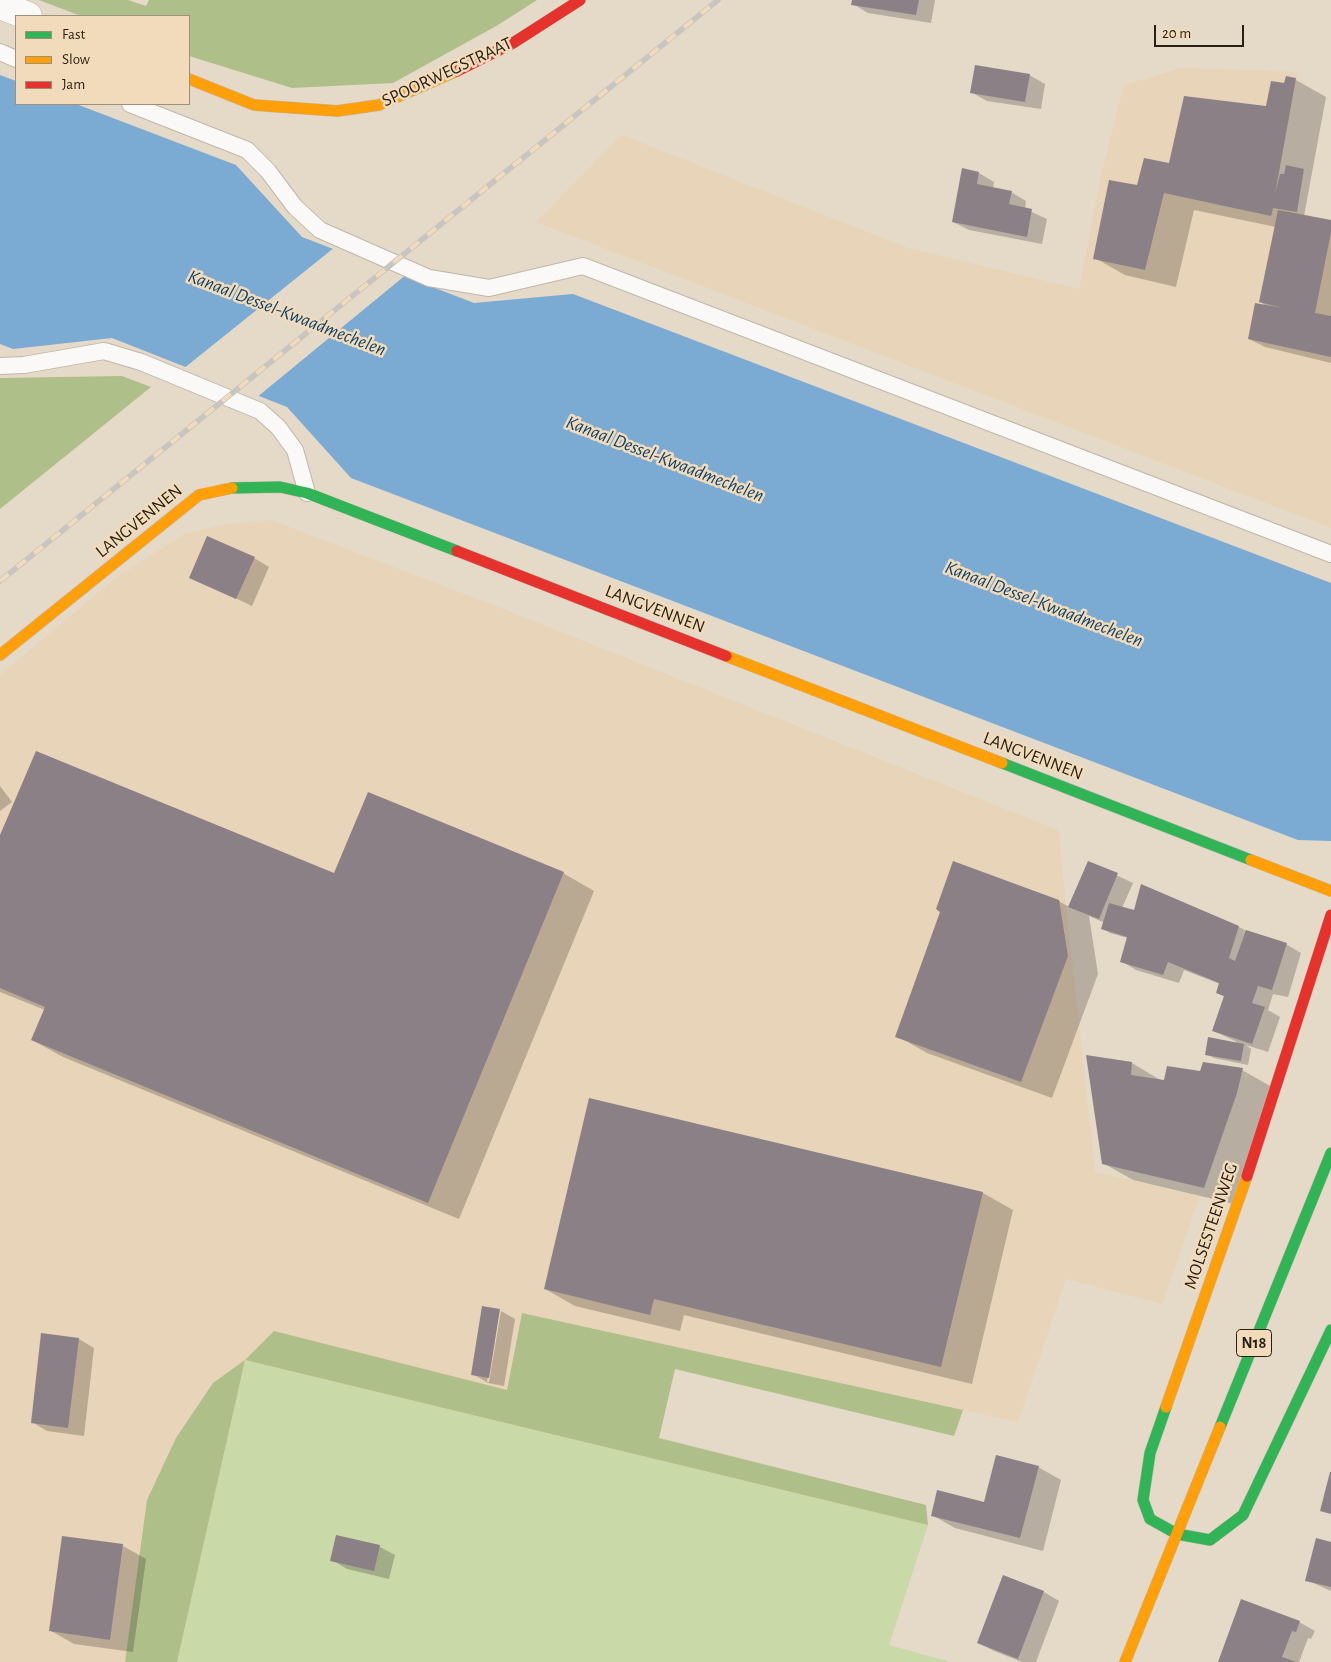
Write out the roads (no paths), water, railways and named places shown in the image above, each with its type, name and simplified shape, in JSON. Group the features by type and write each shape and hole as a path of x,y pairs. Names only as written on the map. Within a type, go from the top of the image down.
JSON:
{"street":[{"name":"SPOORWEGSTRAAT","path":"190,79 254,105 337,111 379,105 426,86 513,43 580,0"},
{"path":"0,5 25,15"},
{"name":"LANGVENNEN","path":"0,655 199,495 240,486 280,487 307,493 1331,891"},
{"name":"MOLSESTEENWEG","path":"1331,915 1236,1209 1150,1453 1143,1500 1150,1519 1177,1534 1210,1540 1243,1515 1331,1330"},
{"name":"N18","path":"1125,1662 1331,1153"}],"lane":[{"path":"0,52 15,59"},
{"path":"133,105 247,150 268,171 294,207 320,230 429,278 489,288 583,266 1331,554"},
{"path":"0,366 24,365 104,351 141,362 260,411 278,427 295,450 307,493"}],"water":[{"name":"Kanaal Dessel-Kwaadmechelen","path":"0,75 15,81 15,105 79,105 236,165 302,237 474,303 573,294 1331,583 1331,841 1298,840 351,478 287,407 112,338 13,349 0,344"}],"railway":[{"path":"0,581 718,0"}]}
